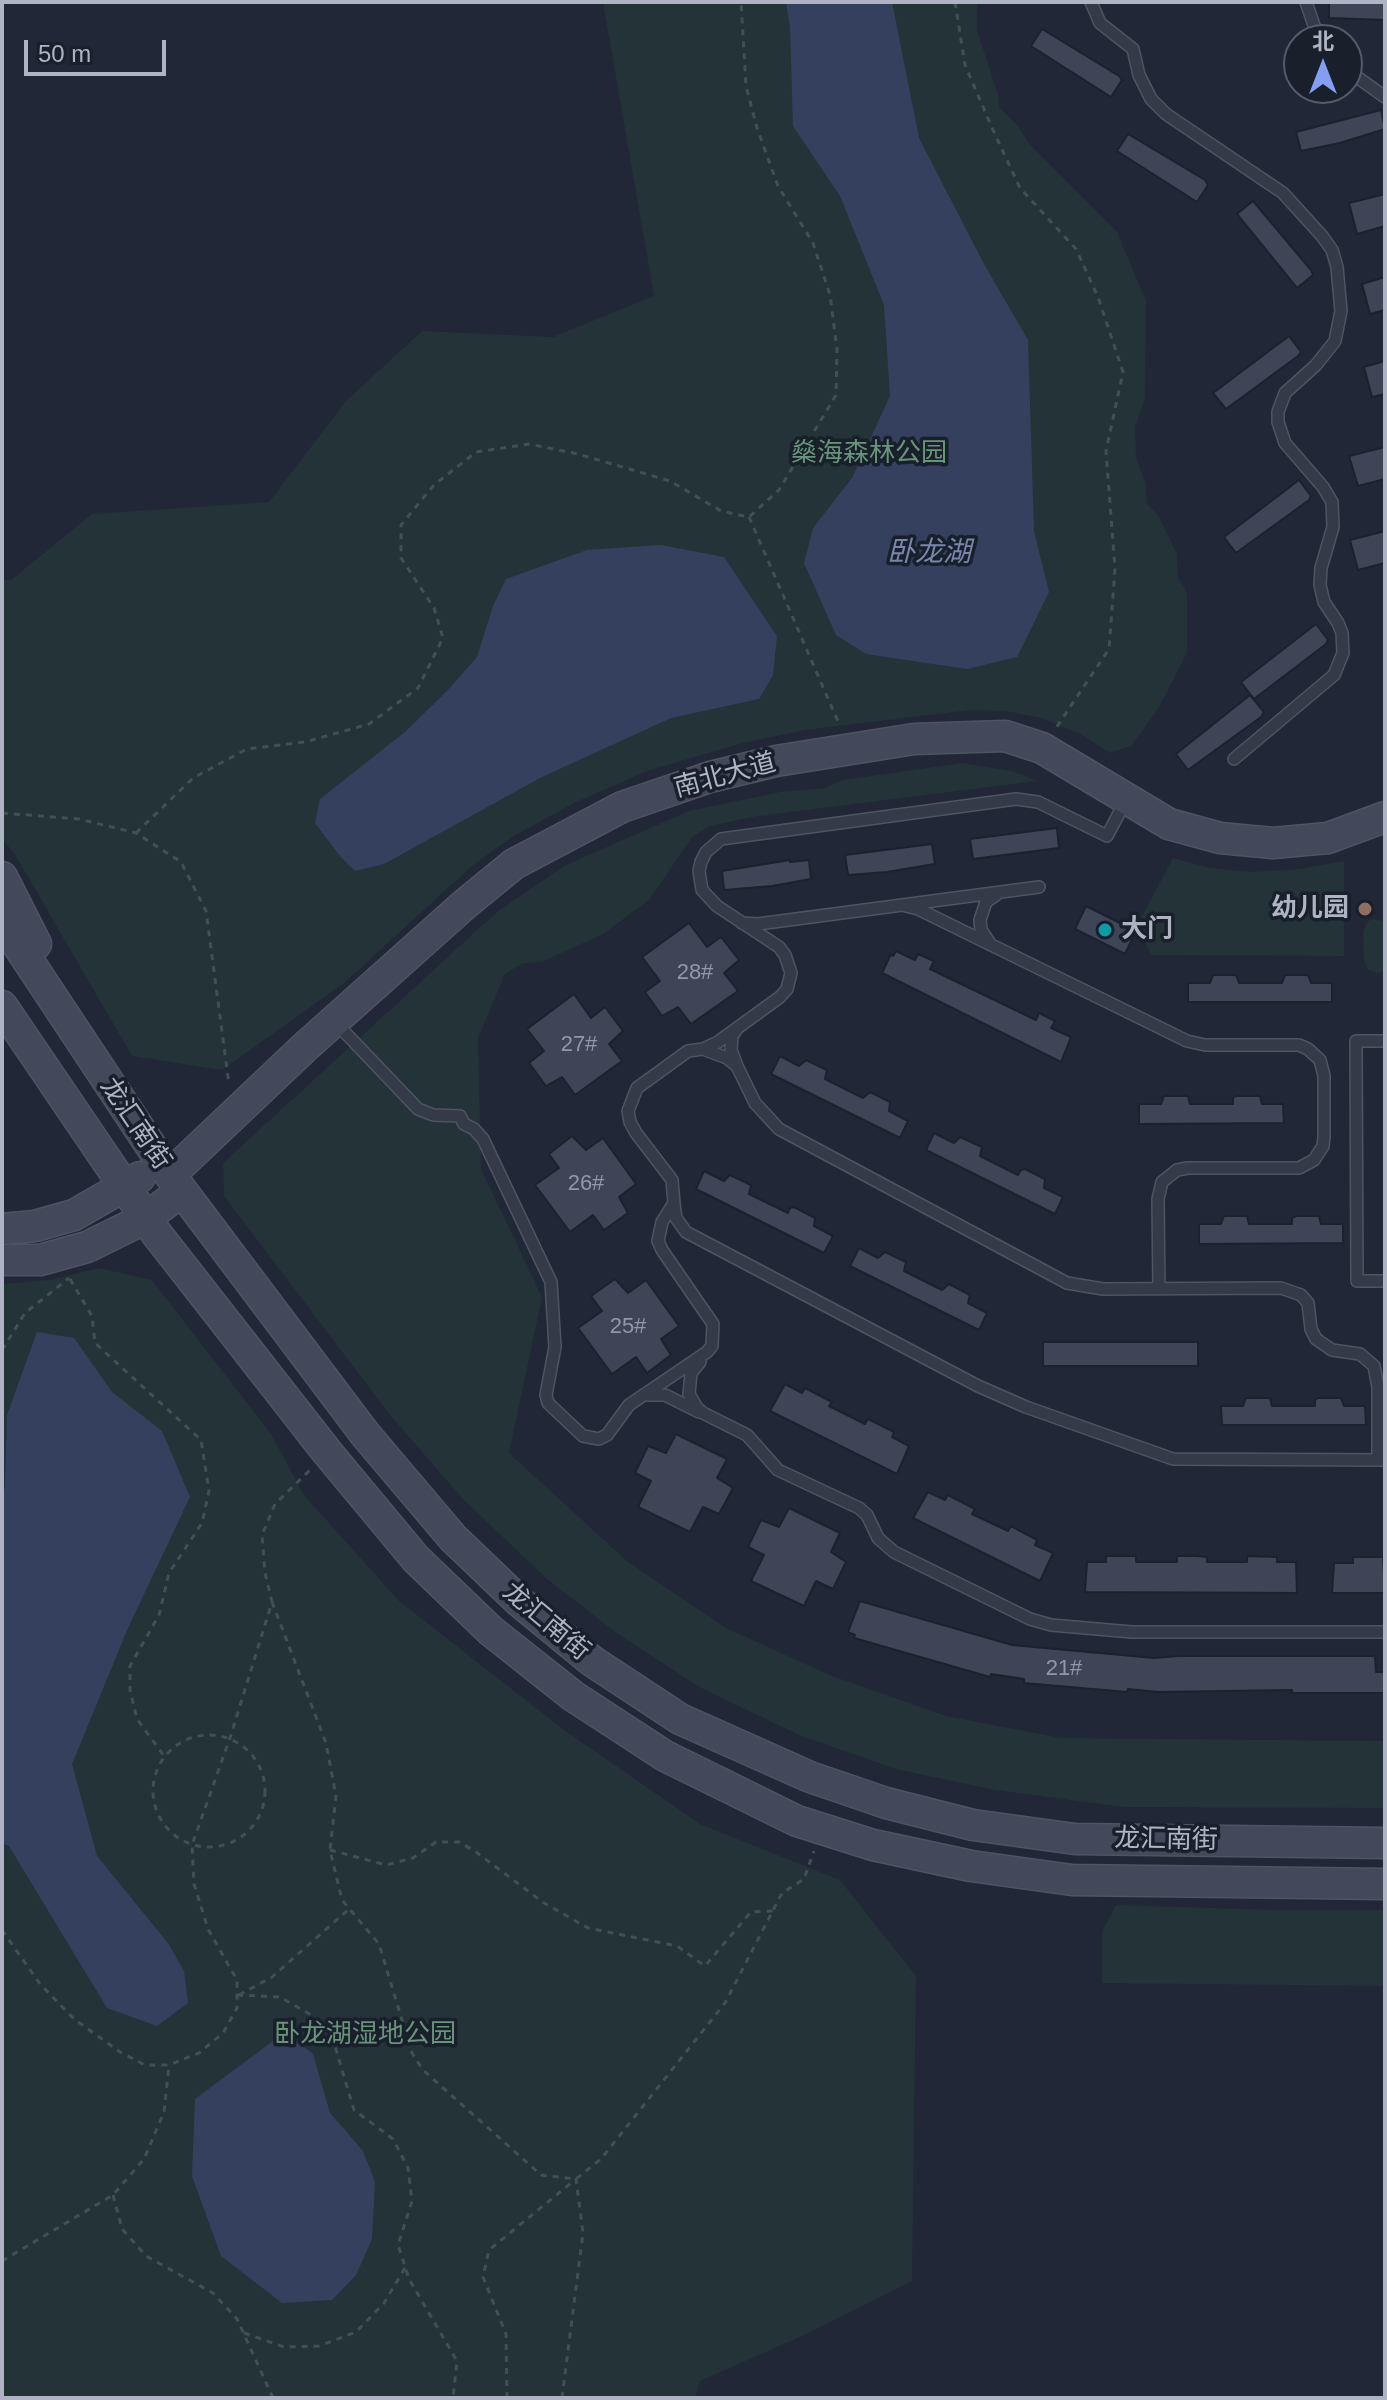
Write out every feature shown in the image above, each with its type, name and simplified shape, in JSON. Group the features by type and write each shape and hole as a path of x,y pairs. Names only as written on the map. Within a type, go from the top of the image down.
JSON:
{"main road":[{"name":"南北大道","path":"171,1176 335,1022 465,904 514,864 622,807 710,777 776,761 914,739 1005,736 1042,748 1080,768 1169,824 1220,838 1273,843 1328,838 1385,817"},
{"path":"2,877 106,1081"},
{"name":"龙汇南街","path":"2,921 171,1176 365,1434 453,1538 520,1602 592,1661 680,1719 810,1777 886,1803 973,1825 1075,1839 1385,1843"},
{"name":"龙汇南街","path":"2,1006 146,1218 327,1452 416,1559 491,1631 573,1696 665,1756 797,1821 873,1845 971,1866 1072,1880 1385,1884"},
{"path":"2,1229 35,1226 74,1215 125,1187 171,1176"},
{"path":"2,1260 40,1260 65,1266 87,1247 146,1218 171,1176"}],"lane":[{"path":"1091,2 1100,23 1133,49 1145,91 1151,99 1166,114 1283,193 1322,236 1332,250 1337,267 1341,311 1335,341 1316,365 1285,393 1278,422 1285,443 1332,502 1333,527 1321,568 1320,585 1324,602 1338,623 1343,653 1334,675 1234,759"},
{"path":"1306,2 1314,24"},
{"path":"1363,81 1385,97"},
{"path":"686,1232 676,1218 672,1180 630,1122 628,1111 637,1088 688,1051 712,1046 780,997 787,989 791,973 779,947 709,899 699,871 706,852 721,839 1016,799 1038,802 1107,836 1126,799"},
{"path":"740,922 758,924 1039,887"},
{"path":"991,945 981,930 980,920 986,902 999,892"},
{"path":"902,905 918,909 1187,1041 1205,1045 1299,1045 1320,1060 1324,1076 1324,1137 1323,1146 1314,1160 1299,1168 1188,1168 1177,1170 1162,1182 1158,1199 1159,1289"},
{"path":"779,947 776,934 788,920"},
{"path":"335,1022 418,1109 433,1115 460,1116 464,1124 483,1139 551,1282 555,1347 546,1395 552,1410 583,1436 599,1439 607,1435 629,1405 707,1352"},
{"path":"659,1237 667,1231 686,1232 978,1386 1026,1407 1165,1456 1182,1461 1382,1460 1374,1366 1360,1354 1332,1350 1316,1339 1311,1329 1308,1303 1301,1295 1281,1288 1090,1288 1055,1277 779,1129 755,1103 737,1066 731,1050 732,1036 737,1028"},
{"path":"1385,1041 1356,1041 1356,1089 1357,1281 1385,1281"},
{"path":"703,1049 727,1058 737,1066"},
{"path":"674,1203 662,1222 659,1237 662,1250 713,1324 714,1337 691,1373 689,1383 691,1401 703,1413"},
{"path":"641,1397 665,1395 747,1435 778,1470 859,1508 867,1515 878,1538 894,1552 1040,1623 1132,1632 1385,1632"}],"path":[{"path":"741,2 746,86 757,128 778,186 813,243 830,295 837,349 836,395 779,490 749,517"},
{"path":"955,2 965,65 993,130 1020,188 1076,249 1098,297 1123,372 1106,451 1115,569 1109,649 1042,748"},
{"path":"136,833 193,778 247,749 305,742 369,724 418,688 443,638 434,608 401,558 401,525 434,485 476,452 529,444 578,454 670,481 721,511 749,517"},
{"path":"749,517 850,749"},
{"path":"2,813 79,819 136,833 181,862 206,911 233,1116"},
{"path":"2,1350 25,1313 65,1266 92,1316 95,1343 201,1440 209,1491 202,1523 169,1573 159,1615 130,1666 130,1690 137,1719 164,1756"},
{"path":"327,1452 275,1504 262,1535 265,1573 272,1602 326,1743 336,1796 330,1850 342,1900 379,1944 412,2053 423,2070 541,2175 576,2179"},
{"path":"2,1930 40,1984 74,2019 120,2052 145,2065 169,2065 199,2053 223,2033 237,2008 237,1980 208,1929 194,1884 192,1845 230,1738 272,1602"},
{"path":"212,1734 230,1738 247,1748 259,1763 265,1781 265,1800 259,1819 247,1834 231,1844 212,1848 192,1845 169,1830 154,1807 152,1789 156,1772 164,1756 194,1736 212,1734"},
{"path":"507,2398 506,2334 483,2277 489,2250 601,2159 725,2003 782,1893 804,1879 822,1829"},
{"path":"330,1850 386,1865 413,1858 436,1842 459,1842 544,1903 588,1928 677,1946 705,1966 751,1912 773,1911"},
{"path":"237,1995 272,1977 349,1909"},
{"path":"237,1995 280,1997 311,2015 334,2043 354,2110 393,2139 408,2168 412,2201 398,2245 409,2279 457,2361 453,2398"},
{"path":"2,2261 113,2195 144,2159 164,2112 169,2065"},
{"path":"562,2398 583,2233 576,2179"},
{"path":"113,2195 122,2229 146,2256 213,2293 237,2319 273,2398"},
{"path":"244,2333 284,2347 319,2346 356,2332 384,2303 405,2268"}],"green space":[{"name":"燊海森林公园","path":"603,2 977,2 977,30 999,107 1017,125 1031,146 1117,232 1146,301 1145,399 1135,427 1136,458 1146,484 1147,504 1158,515 1177,554 1178,577 1187,593 1187,653 1158,709 1131,746 1110,753 1079,733 1041,718 1006,711 970,710 805,730 743,743 650,770 576,802 512,837 472,866 344,983 222,1070 132,1056 17,858 2,838 2,580 11,580 92,514 269,502 346,401 422,331 553,337 654,296"},
{"path":"962,763 1012,771 1037,781 751,817 710,826 693,836 649,900 603,934 542,962 523,963 505,974 478,1038 481,1169 542,1297 509,1453 628,1562 726,1628 832,1676 946,1716 1061,1738 1385,1741 1385,1808 1124,1807 995,1790 896,1769 799,1735 701,1688 618,1634 547,1579 463,1499 390,1415 224,1196 223,1163 498,911 566,865 689,811 780,792 824,788 843,780"},
{"path":"1173,858 1210,868 1253,872 1300,869 1344,861 1344,956 1151,955 1137,926"},
{"path":"1368,921 1385,922 1385,970 1379,973 1368,970 1364,960 1363,931"},
{"name":"卧龙湖湿地公园","path":"99,1268 152,1280 271,1434 304,1495 399,1601 564,1730 700,1824 840,1880 916,1976 912,2281 802,2336 700,2381 695,2398 2,2398 2,1284 50,1280"},
{"path":"1116,1905 1385,1910 1385,1986 1102,1983 1102,1931"}],"water":[{"name":"卧龙湖","path":"786,2 892,2 919,138 984,264 1028,340 1034,531 1049,592 1017,657 967,669 866,654 836,635 804,563 813,528 852,478 890,396 884,305 840,196 793,126 790,27"},
{"path":"661,545 724,557 777,636 773,675 759,699 671,718 542,777 384,864 355,871 315,823 320,799 405,732 477,657 493,606 506,579 587,550"},
{"path":"37,1332 74,1338 112,1392 162,1431 190,1497 128,1628 72,1764 97,1856 168,1943 184,1971 188,2003 157,2026 107,2008 9,1846 2,1843 2,1493 5,1488 7,1415"},
{"path":"285,2032 313,2054 330,2113 363,2151 375,2182 372,2239 356,2275 332,2300 282,2303 221,2256 192,2176 195,2099"}],"building":[{"path":"1329,2 1385,2 1385,20 1329,18"},
{"path":"1042,29 1119,76 1122,80 1111,97 1031,46"},
{"path":"1381,110 1385,129 1301,151 1296,132"},
{"path":"1128,134 1205,180 1208,185 1197,202 1117,151"},
{"path":"1385,194 1385,226 1357,234 1349,203"},
{"path":"1253,201 1311,270 1313,275 1297,288 1237,214"},
{"path":"1385,277 1385,310 1370,314 1362,284"},
{"path":"1289,336 1301,352 1298,356 1226,409 1213,393"},
{"path":"1385,361 1385,394 1372,397 1364,367"},
{"path":"1385,447 1385,479 1358,486 1349,456"},
{"path":"1299,480 1311,496 1309,500 1236,553 1224,537"},
{"path":"1385,531 1385,563 1358,570 1350,540"},
{"path":"1316,624 1328,640 1326,644 1254,699 1241,682"},
{"path":"1250,695 1264,712 1261,717 1188,770 1176,754"},
{"path":"1057,828 1059,848 973,859 970,839"},
{"path":"932,844 935,864 848,875 845,855"},
{"path":"809,860 811,879 724,890 722,871"},
{"name":"大门","path":"1086,906 1136,931 1125,954 1075,929"},
{"path":"689,923 707,947 721,937 739,960 724,973 738,991 691,1024 678,1007 662,1016 645,992 660,981 642,957"},
{"path":"896,951 915,960 918,954 934,961 930,969 1036,1020 1039,1013 1055,1021 1051,1028 1071,1037 1061,1062 882,973 891,954 893,956"},
{"path":"1213,975 1236,975 1239,983 1282,983 1285,975 1308,975 1311,983 1332,983 1332,1002 1188,1002 1188,983 1210,983"},
{"path":"574,994 591,1018 605,1007 623,1031 609,1044 622,1061 575,1095 562,1077 546,1086 529,1063 544,1051 527,1029"},
{"path":"780,1056 799,1066 806,1060 827,1070 825,1079 863,1098 870,1092 890,1102 889,1111 908,1121 900,1138 771,1074"},
{"path":"1164,1096 1188,1096 1190,1104 1233,1104 1236,1096 1260,1096 1262,1104 1283,1104 1284,1123 1139,1124 1139,1104 1161,1104"},
{"path":"934,1133 954,1143 960,1137 982,1147 980,1156 1018,1175 1025,1169 1045,1179 1044,1188 1063,1197 1055,1214 926,1150"},
{"path":"572,1136 586,1150 603,1138 636,1184 619,1197 628,1213 604,1230 593,1215 570,1232 535,1185 559,1168 549,1154"},
{"path":"704,1171 724,1181 730,1175 751,1185 749,1194 788,1213 794,1207 815,1218 814,1226 833,1236 824,1253 696,1189"},
{"path":"1224,1216 1247,1216 1249,1224 1292,1224 1292,1218 1296,1216 1319,1216 1321,1224 1343,1224 1343,1243 1199,1244 1199,1224 1221,1224"},
{"path":"859,1248 878,1258 885,1252 906,1262 904,1271 942,1290 949,1284 970,1295 968,1303 987,1313 979,1330 850,1266"},
{"path":"615,1279 628,1293 646,1280 679,1326 661,1339 671,1355 647,1373 636,1357 612,1374 578,1328 602,1311 591,1296"},
{"path":"1043,1342 1198,1342 1198,1366 1043,1366"},
{"path":"785,1384 802,1393 805,1388 832,1402 829,1406 865,1424 868,1419 894,1432 892,1437 909,1446 897,1474 770,1411"},
{"path":"1246,1398 1270,1398 1272,1406 1315,1406 1318,1398 1341,1398 1344,1406 1365,1406 1366,1425 1222,1425 1221,1406 1243,1406"},
{"path":"676,1434 727,1459 717,1478 733,1488 719,1514 703,1507 690,1532 638,1507 651,1481 635,1473 648,1446 666,1453"},
{"path":"928,1492 945,1500 948,1495 975,1509 972,1514 1008,1531 1011,1526 1037,1540 1035,1545 1053,1553 1040,1581 913,1518"},
{"path":"789,1508 840,1533 831,1552 846,1562 833,1589 816,1581 804,1606 751,1581 764,1555 748,1547 761,1520 779,1527"},
{"path":"1106,1556 1136,1556 1136,1562 1177,1562 1177,1556 1207,1557 1207,1562 1247,1562 1247,1556 1277,1557 1277,1562 1296,1562 1297,1593 1085,1592 1087,1562 1106,1562"},
{"path":"1353,1557 1383,1557 1385,1593 1332,1593 1334,1563 1353,1563"},
{"path":"860,1601 1012,1645 1154,1658 1375,1656 1376,1672 1385,1672 1385,1693 1292,1693 1292,1690 1158,1692 1128,1689 1127,1692 1024,1683 1024,1679 991,1674 990,1677 854,1638 855,1635 848,1632"}],"place":[{"name":"幼儿园","path":"1365,909"},
{"name":"大门","path":"1105,930"}]}
